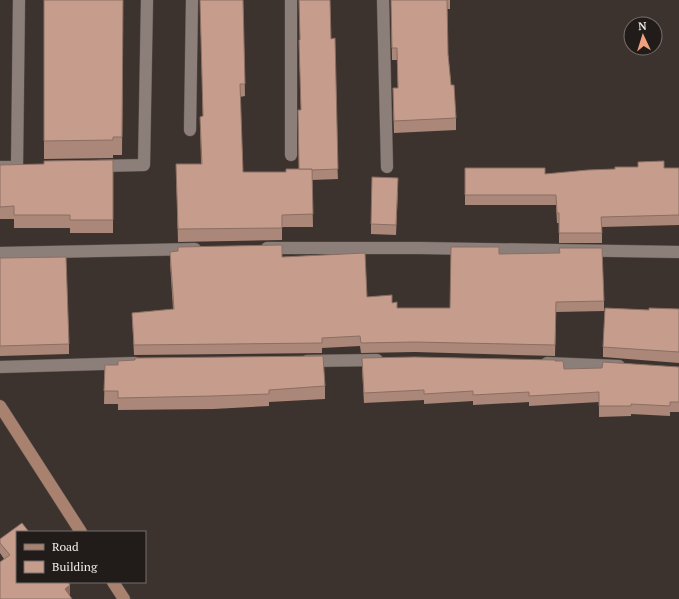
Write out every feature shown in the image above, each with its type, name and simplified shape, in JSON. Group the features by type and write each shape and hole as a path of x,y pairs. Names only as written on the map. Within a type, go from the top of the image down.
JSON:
{"street":[{"path":"0,167 21,167 19,0"},
{"path":"89,166 144,166 147,0"},
{"path":"190,130 192,0"},
{"path":"291,155 292,0"},
{"path":"383,0 387,167"},
{"path":"257,248 420,248 679,252"},
{"path":"0,253 203,249"},
{"path":"292,361 386,360"},
{"path":"0,367 145,363"},
{"path":"534,363 597,364 634,367"},
{"path":"0,406 80,531"},
{"path":"115,583 124,599"}],"building":[{"path":"44,0 123,0 122,137 113,137 113,140 44,141"},
{"path":"200,0 243,0 245,84 240,84 243,172 286,172 286,169 312,169 313,214 282,215 282,228 178,229 176,164 202,164 200,117 203,116"},
{"path":"299,0 330,0 331,39 335,38 338,169 299,169 298,110 301,110"},
{"path":"391,0 447,0 448,54 451,85 454,85 456,118 394,121 393,88 398,88 397,48 392,48"},
{"path":"113,160 113,220 70,220 70,215 14,215 14,206 0,207 0,165 44,164 44,161"},
{"path":"664,161 664,168 679,168 679,215 601,217 602,233 559,233 559,213 557,213 556,195 465,195 465,168 545,168 545,174 615,169 615,167 638,167 638,162"},
{"path":"372,177 398,178 396,225 371,224"},
{"path":"282,245 282,257 365,253 367,297 392,295 392,303 397,302 397,308 450,308 451,247 499,247 499,254 560,253 559,248 602,248 604,301 556,302 555,345 415,342 361,343 360,336 322,338 322,343 134,345 132,313 174,309 170,252 178,251 178,247"},
{"path":"66,257 69,344 0,346 0,258"},
{"path":"605,308 649,310 649,308 679,309 679,352 603,347"},
{"path":"323,356 325,386 269,390 269,394 213,396 118,398 118,391 104,391 105,365 118,365 118,361 135,360 135,358"},
{"path":"415,357 555,360 563,361 564,369 602,368 603,362 679,367 679,402 670,402 670,406 631,404 631,406 599,406 599,392 529,396 529,392 473,395 473,391 424,394 424,390 364,393 362,358"},
{"path":"22,523 28,531 16,531 16,583 69,583 70,585 65,589 72,599 0,599 0,562 10,555 0,543 0,539"}]}
